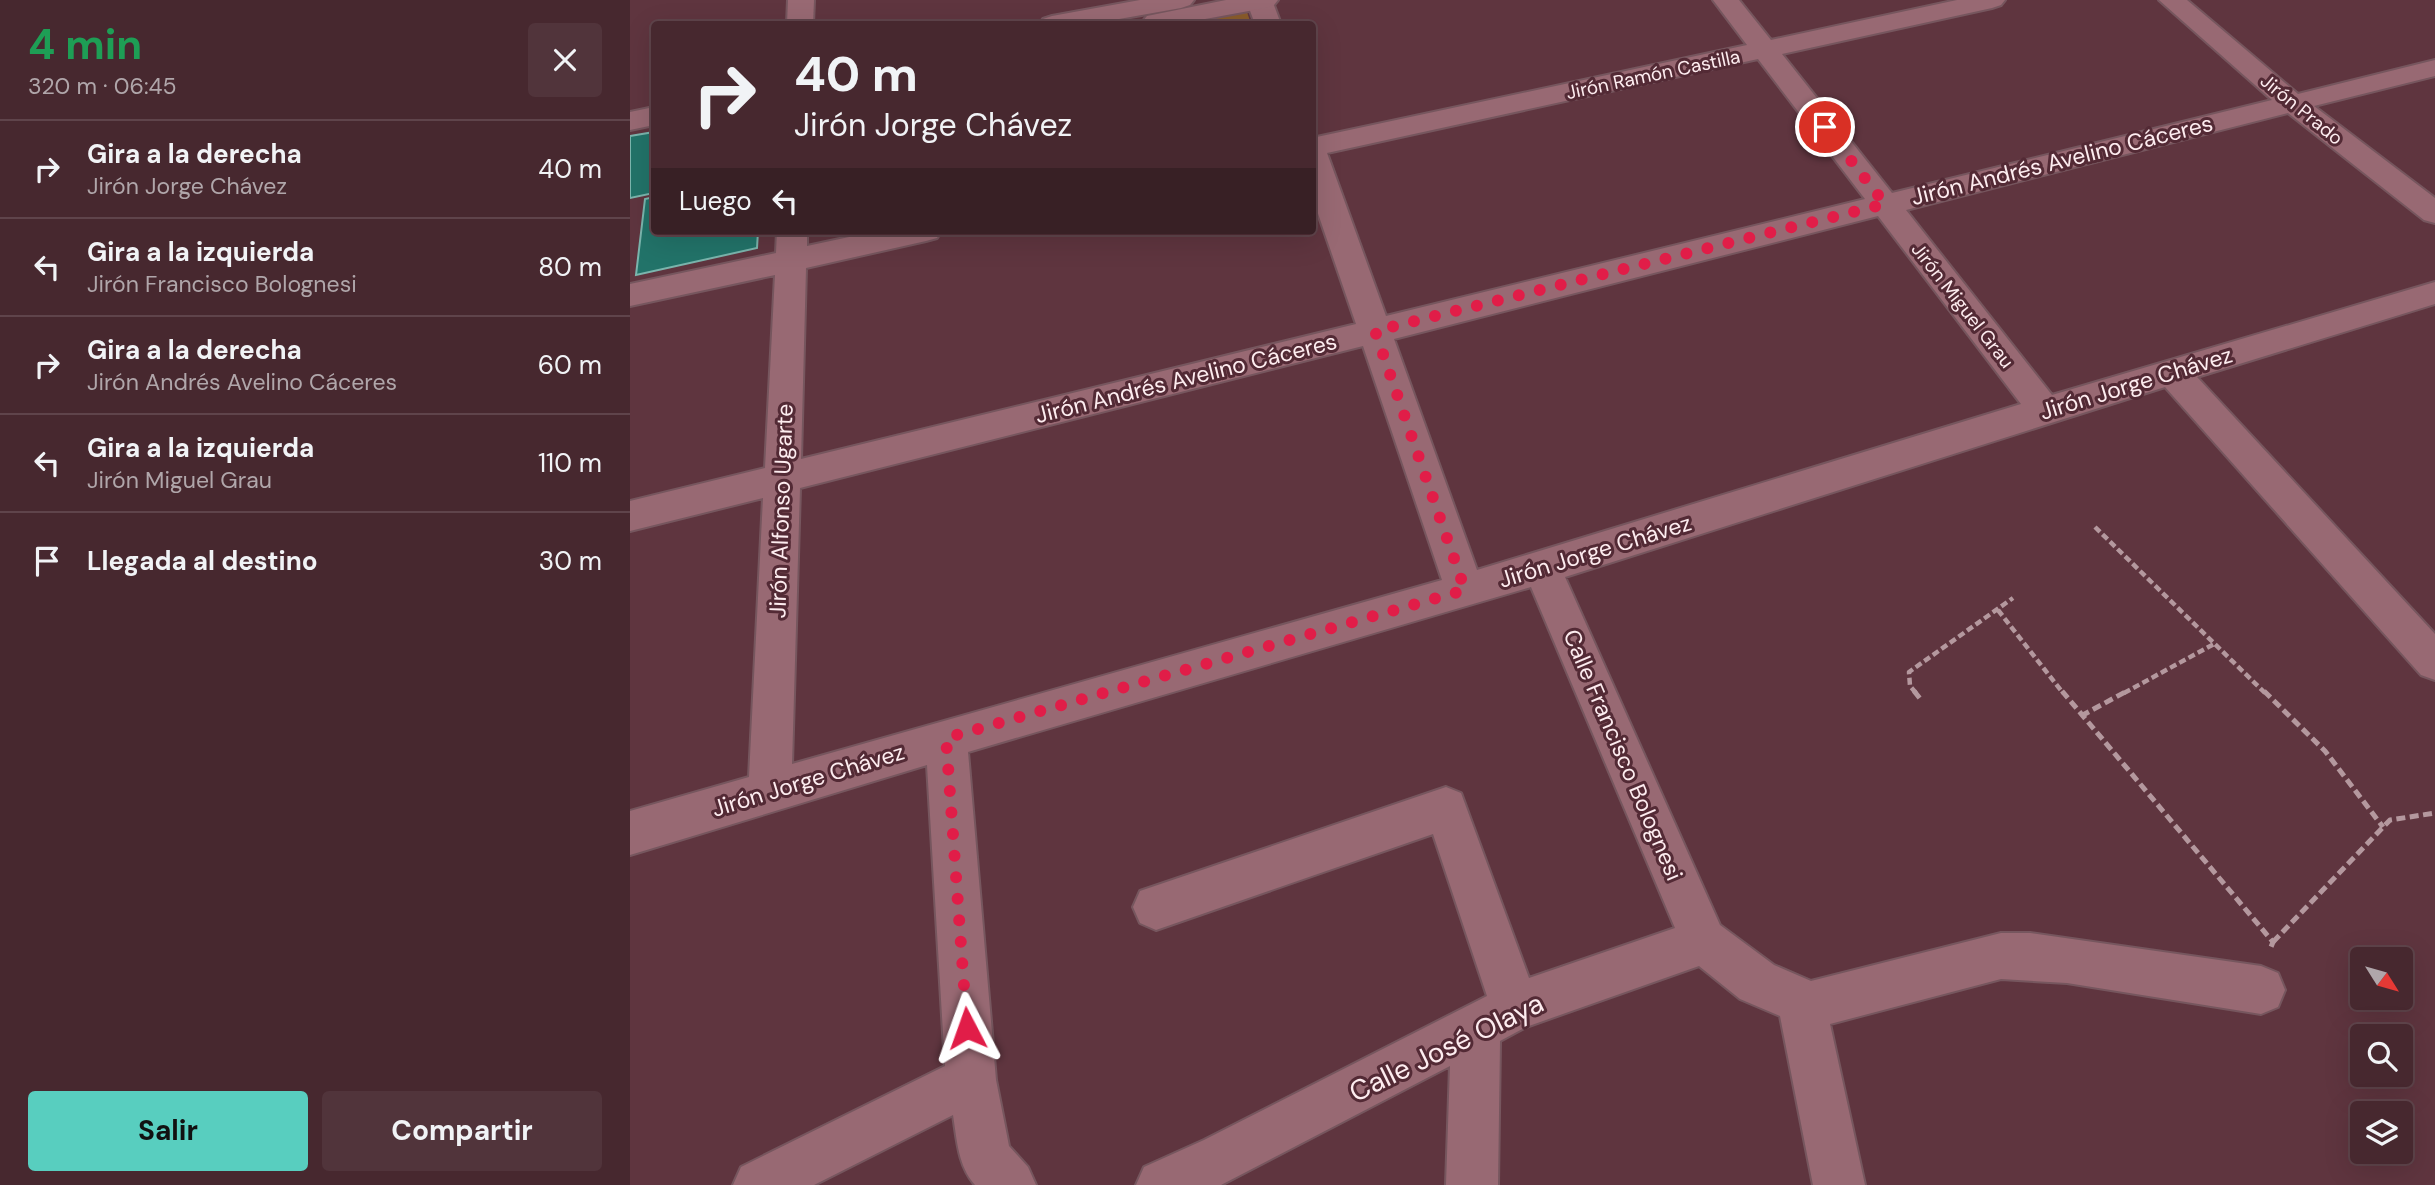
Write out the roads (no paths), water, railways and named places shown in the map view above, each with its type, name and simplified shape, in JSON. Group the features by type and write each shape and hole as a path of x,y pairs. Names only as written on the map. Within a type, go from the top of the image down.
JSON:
{"street":[{"path":"800,21 802,0"},
{"path":"1068,21 1181,0"},
{"name":"Jirón Miguel Grau","path":"1726,0 2045,410"},
{"name":"Jirón Ramón Castilla","path":"1316,148 1993,0"},
{"name":"Jirón Prado","path":"2172,0 2292,103 2435,214"},
{"path":"1157,21 1263,6"},
{"name":"Jirón Andrés Avelino Cáceres","path":"630,516 2435,68"},
{"path":"630,104 651,100"},
{"path":"630,121 651,117"},
{"path":"1316,161 1465,590"},
{"path":"630,295 792,246 890,235"},
{"name":"Jirón Alfonso Ugarte","path":"770,791 792,246"},
{"name":"Jirón Jorge Chávez","path":"630,833 946,738 1542,568 2045,410 2435,293"},
{"path":"2172,372 2434,660"},
{"name":"Calle Francisco Bolognesi","path":"1542,568 1704,941"},
{"path":"946,738 971,1080 986,1159 1010,1185"},
{"path":"1156,907 1446,808 1496,1019 1472,1185"},
{"path":"1704,941 1757,982 1797,999 1802,1007 1839,1185"},
{"name":"Calle José Olaya","path":"1162,1185 1221,1171 1496,1019 1704,941"},
{"path":"1802,1007 2001,956 2067,960 2261,990"},
{"path":"759,1185 971,1080"}]}
